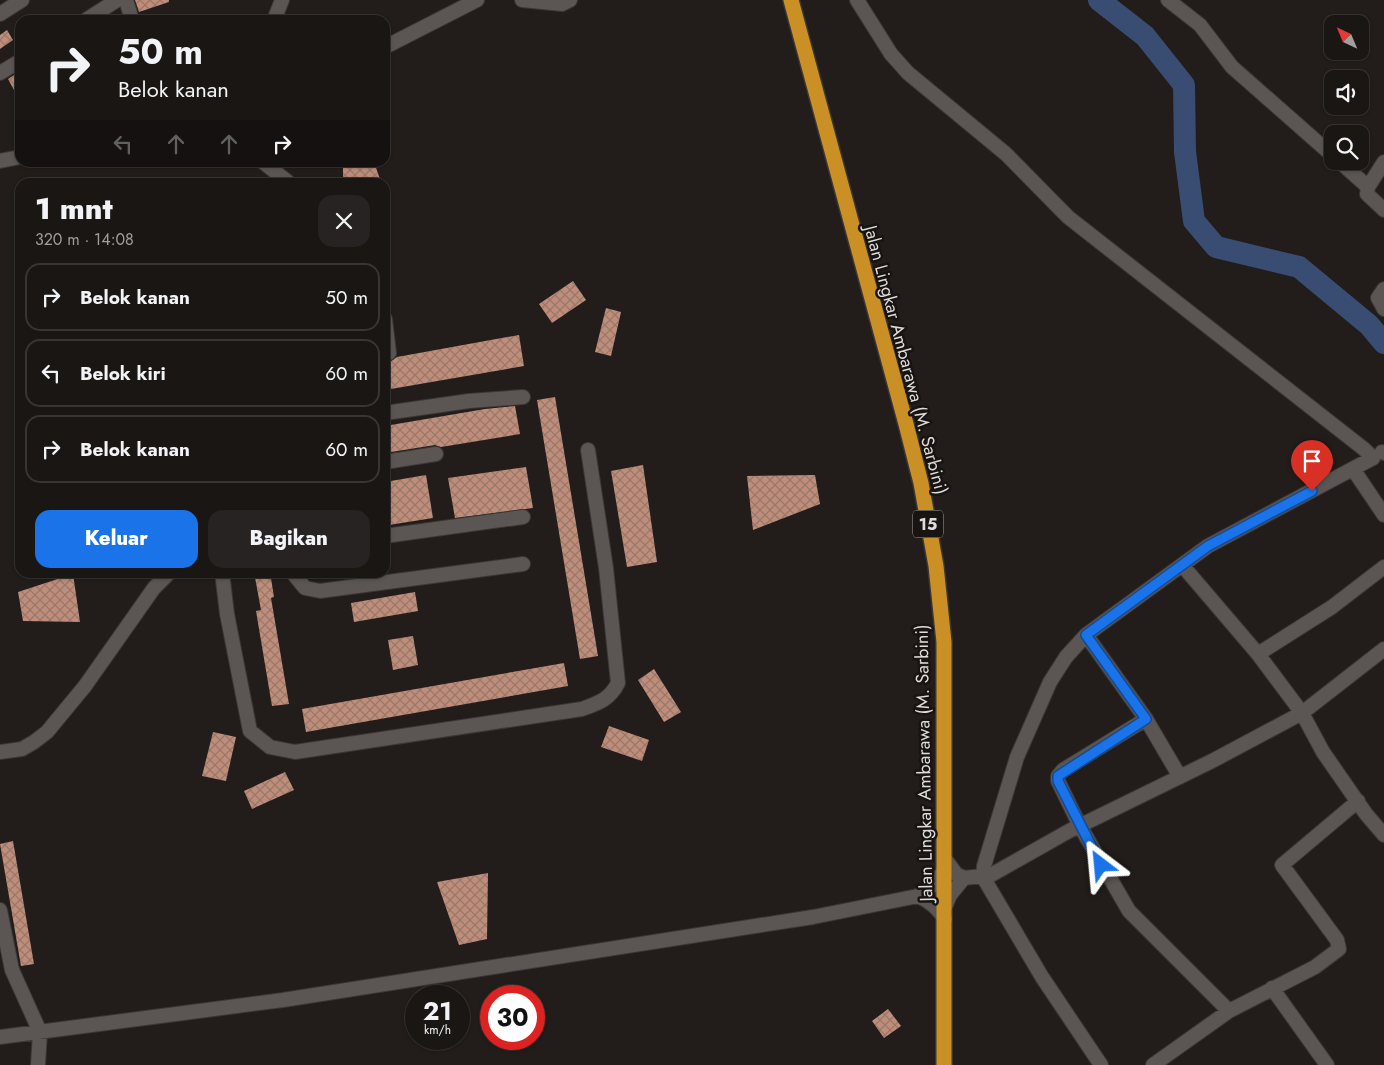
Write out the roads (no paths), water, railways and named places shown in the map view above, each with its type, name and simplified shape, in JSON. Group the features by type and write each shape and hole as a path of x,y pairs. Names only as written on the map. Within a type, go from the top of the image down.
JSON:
{"highway":[{"name":"Jalan Lingkar Ambarawa (M. Sarbini)","path":"791,0 906,424 921,483 934,557 944,642 944,1065"}],"street":[{"path":"0,14 22,0"},
{"path":"94,15 117,0"},
{"path":"126,0 130,15"},
{"path":"276,15 282,0"},
{"path":"390,45 477,0"},
{"path":"522,0 562,4 570,0"},
{"path":"857,0 891,54 908,73 1006,154 1068,217 1364,449 1381,454"},
{"path":"1168,0 1200,25 1232,67 1324,148"},
{"path":"0,73 15,64"},
{"path":"0,161 15,158"},
{"path":"1384,162 1366,192 1384,210"},
{"path":"269,167 283,178"},
{"path":"1349,170 1368,187"},
{"path":"1384,289 1378,298 1384,309"},
{"path":"390,412 469,401 523,397"},
{"path":"223,578 227,614 250,730 270,747 295,752 582,709 605,700 613,694 618,683 606,568 588,450"},
{"path":"390,461 436,454"},
{"path":"1101,1065 1042,977 984,877 984,866 1017,757 1050,682 1066,657 1086,635 1208,546 1381,454"},
{"path":"1353,469 1384,515"},
{"path":"390,535 524,517"},
{"path":"297,578 305,588 320,591 523,564"},
{"path":"1182,565 1258,654 1302,713 1323,752 1384,835"},
{"path":"1258,654 1332,607 1384,567"},
{"path":"0,752 22,748 47,732 85,686 154,588 164,578"},
{"path":"1086,635 1146,719 1180,777"},
{"path":"0,1037 283,1000 803,919 918,896 936,883 945,864 956,874 964,878 984,877 1302,713 1384,649"},
{"path":"1146,719 1058,776 1058,781 1080,826 1129,911 1229,1011"},
{"path":"1153,1065 1229,1011 1315,967 1339,949 1337,940 1282,865 1358,802"},
{"path":"918,896 928,900 945,913 950,895 964,878"},
{"path":"0,910 12,970 40,1032 38,1065"},
{"path":"1272,988 1327,1065"}],"waterway":[{"path":"1099,0 1145,36 1184,85 1185,152 1194,221 1216,247 1299,267 1369,325 1384,343"}]}
